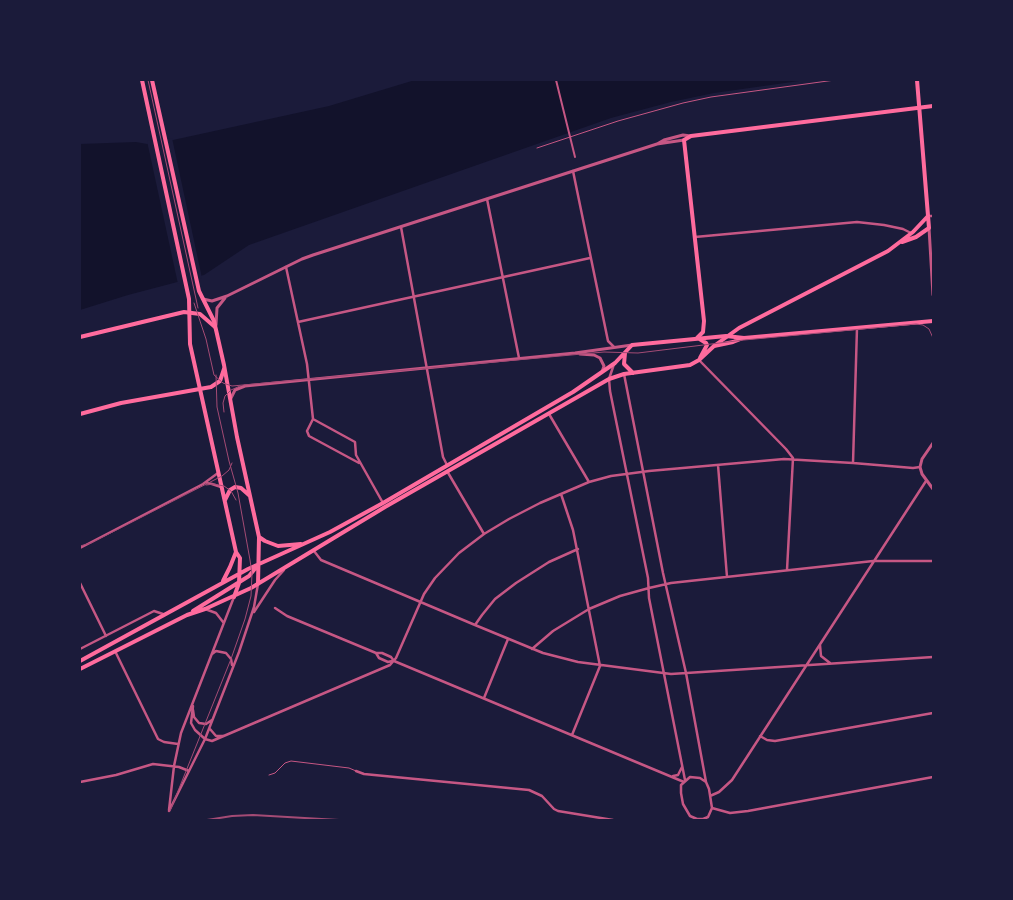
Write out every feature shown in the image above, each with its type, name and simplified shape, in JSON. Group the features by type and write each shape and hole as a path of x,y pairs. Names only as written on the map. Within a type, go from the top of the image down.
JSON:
{"main road":[{"path":"142,80 188,293 190,338 200,390 236,552 240,558 241,573 234,597"},
{"path":"152,80 199,291 216,329 259,536 260,564 258,584"},
{"path":"900,242 916,237 928,228 920,108 916,80"},
{"path":"697,338 703,332 704,321 684,140 691,136 933,106"},
{"path":"187,615 234,597 258,584 447,471 609,379 633,372 684,367 694,364 726,336 739,328 888,251 911,233 928,216"},
{"path":"80,337 190,312 203,315 216,329"},
{"path":"80,661 241,573 306,544 383,503 573,392 615,363 632,345 726,336 743,338 933,321"},
{"path":"697,338 707,345 699,360"},
{"path":"714,346 743,338"},
{"path":"626,351 624,364 633,372"},
{"path":"80,414 121,403 200,390 216,384 221,379 224,369"},
{"path":"224,500 232,489 236,487 241,488 251,498"},
{"path":"259,536 265,541 278,546 306,544"},
{"path":"220,585 226,577 236,552"},
{"path":"80,669 187,615 252,574 260,564"}],"street":[{"path":"556,80 576,157"},
{"path":"201,297 205,301 210,302 227,296 313,255 671,138 683,135 691,136"},
{"path":"656,144 684,140"},
{"path":"573,171 608,341 614,347"},
{"path":"487,199 518,358"},
{"path":"928,216 933,216"},
{"path":"694,237 857,222 884,225 903,229 911,233"},
{"path":"401,227 443,457 447,465"},
{"path":"928,228 933,295"},
{"path":"298,322 590,258"},
{"path":"286,267 309,378 313,419 307,431 309,436 360,463"},
{"path":"216,329 218,307 227,296"},
{"path":"853,463 857,328"},
{"path":"230,402 232,394 240,387 309,378 574,353 632,345"},
{"path":"574,353 597,356 604,366 602,372"},
{"path":"699,360 793,458 787,570"},
{"path":"615,363 609,379 684,781"},
{"path":"624,374 665,584 686,673 704,775 706,782 710,796 712,808 708,817 700,820 690,816 683,804 681,786 690,777 706,782"},
{"path":"548,413 589,482"},
{"path":"313,419 354,441 356,444 356,455 383,503"},
{"path":"933,443 922,459 920,467 925,479 933,489"},
{"path":"926,453 933,449"},
{"path":"193,706 191,723 194,730 205,739 212,741 390,665 394,661 427,589 447,565 468,545 518,514 589,482 626,474 793,458 920,467"},
{"path":"718,465 727,577"},
{"path":"447,471 484,534"},
{"path":"80,548 203,484 219,472"},
{"path":"925,479 933,484"},
{"path":"710,796 719,792 732,780 925,479"},
{"path":"203,484 212,484 222,488"},
{"path":"561,494 570,517 578,549 600,666 572,735"},
{"path":"475,625 495,599 516,583 538,568 578,549"},
{"path":"314,551 317,556 329,563 532,649 568,660 600,666 664,674 933,657"},
{"path":"532,649 553,630 589,609 620,596 665,584 873,560 933,561"},
{"path":"252,615 284,569"},
{"path":"80,583 106,636"},
{"path":"234,597 178,744 169,811 210,728 252,615 258,584"},
{"path":"275,608 287,616 376,653 388,662 394,661"},
{"path":"205,609 216,612 223,624"},
{"path":"80,650 154,610 164,615"},
{"path":"484,698 508,639"},
{"path":"820,642 822,656 831,663"},
{"path":"115,651 158,739 178,744"},
{"path":"212,654 216,651 226,653 231,659 232,667"},
{"path":"376,653 382,653 391,657 394,661 684,781"},
{"path":"193,706 195,721 206,724 212,720"},
{"path":"760,736 767,740 775,741 933,712"},
{"path":"210,728 216,736 227,735"},
{"path":"80,782 153,764 174,766 189,771"},
{"path":"671,777 678,774 682,765"},
{"path":"356,771 364,774 529,790 542,796 551,807 558,811 613,820"},
{"path":"712,808 730,813 748,811 933,778"},
{"path":"688,820 690,816"}],"lane":[{"path":"537,148 627,118 683,103 711,97 835,80"},
{"path":"270,775 285,763 291,761 349,768 356,771"}],"shaded area":[{"path":"415,80 806,80 714,93 611,118 249,245 204,275 80,310 80,144 136,142 147,144 173,140 329,106"}],"pier":[{"path":"172,138 202,278 178,284 147,141"}],"tram line":[{"path":"148,80 198,308"},
{"path":"194,303 206,339 214,375 223,383 232,386 604,352 638,353 744,340 916,324 923,325 929,329 933,338"},
{"path":"170,811 231,659 251,596 252,574 250,560 238,493 217,407 216,375"},
{"path":"224,412 223,403 225,396 231,390 240,386"},
{"path":"80,546 91,543 222,476 229,470 232,463"},
{"path":"206,485 224,486 231,491 236,500"}],"railway":[{"path":"207,820 253,815 339,820"}]}
